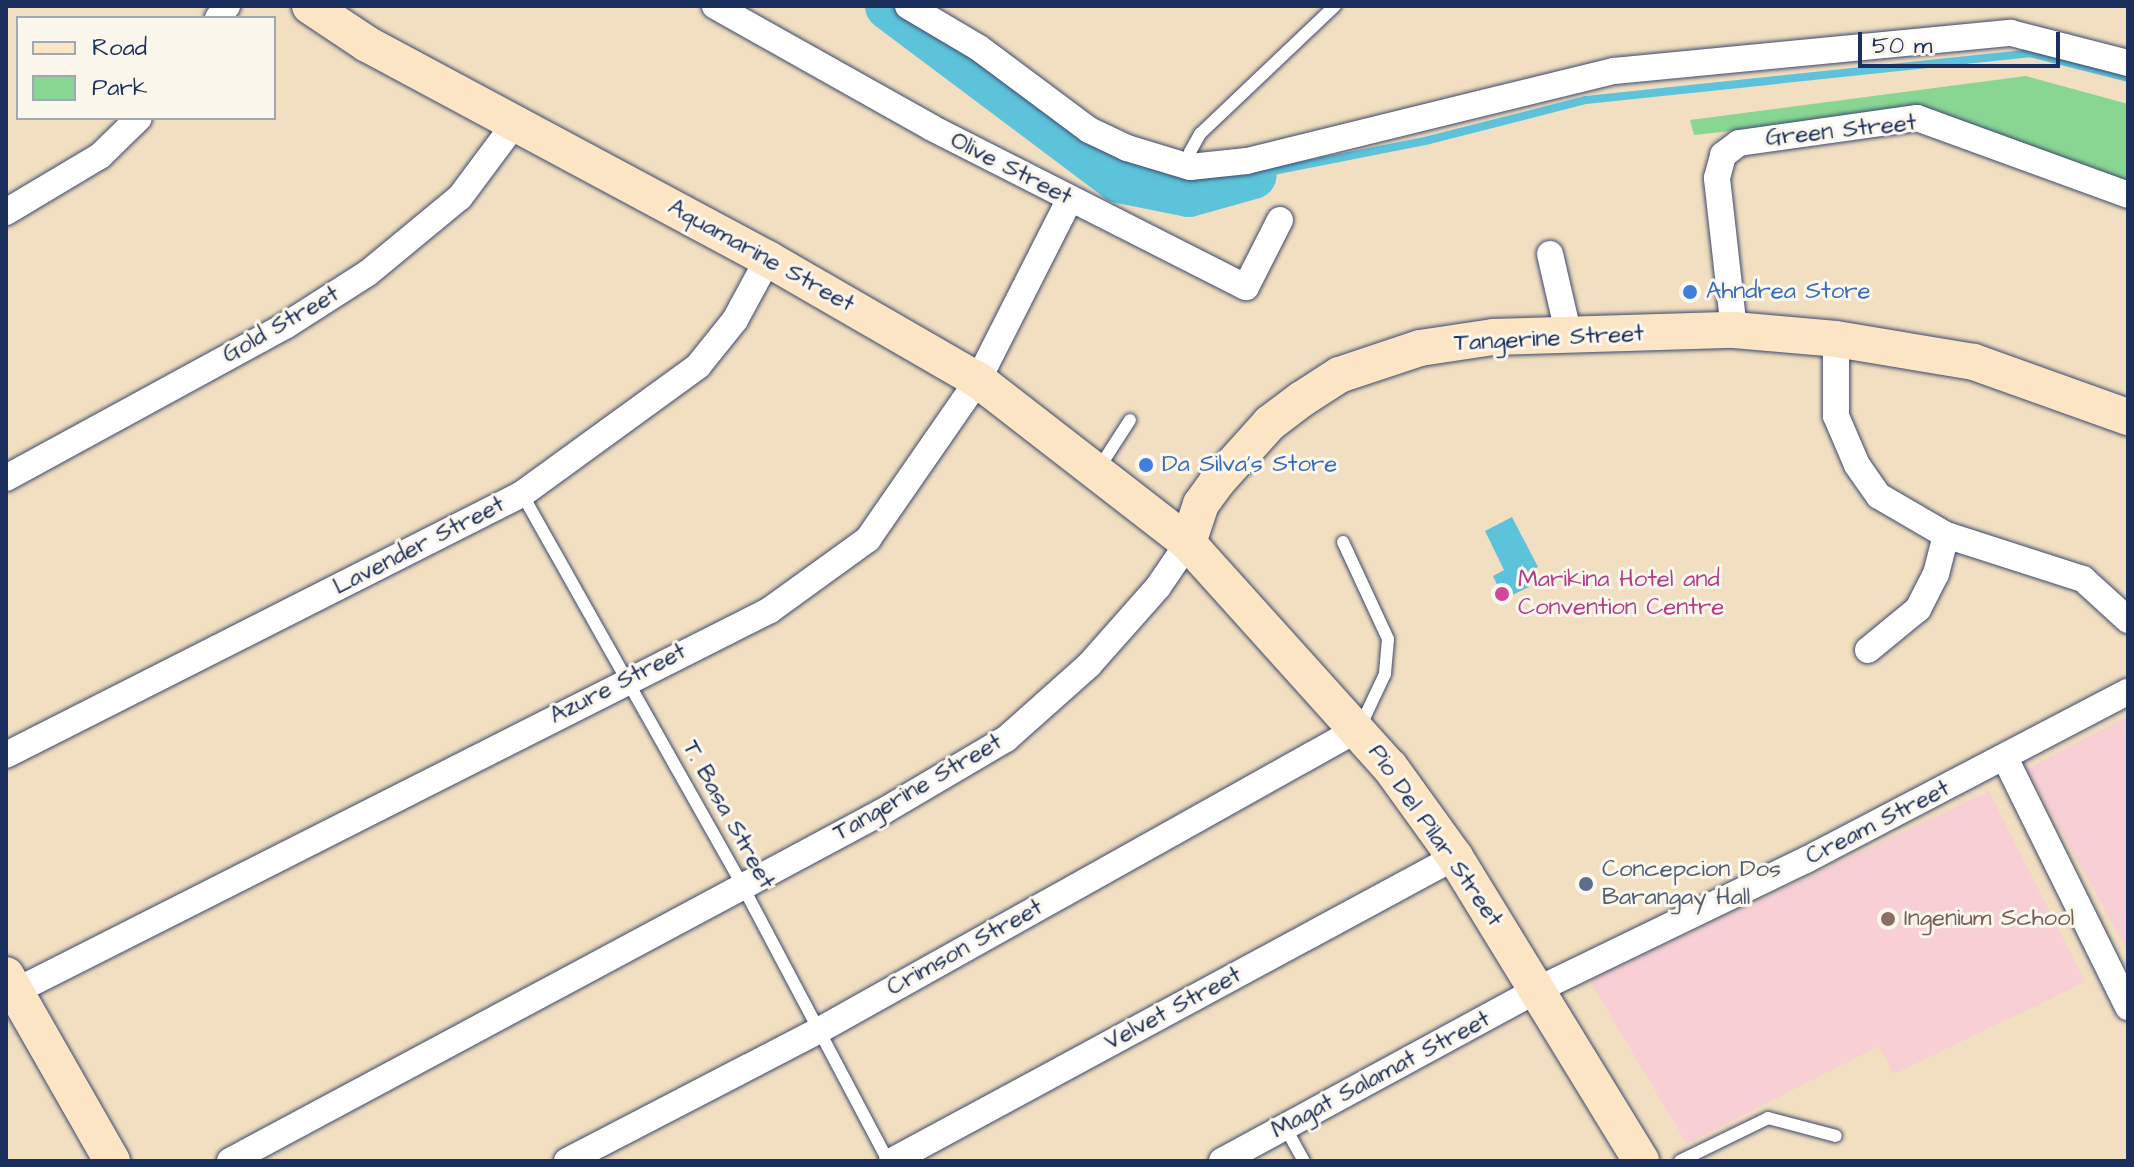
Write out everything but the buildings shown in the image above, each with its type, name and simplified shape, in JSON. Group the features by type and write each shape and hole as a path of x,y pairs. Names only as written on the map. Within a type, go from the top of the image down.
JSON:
{"street":[{"name":"Aquamarine Street","path":"310,6 367,44 768,259 978,380 1188,543"},
{"name":"Olive Street","path":"715,6 1070,199 1246,287 1280,220"},
{"path":"908,6 979,48 1089,130 1127,148 1190,167 1247,161 1614,71 2011,33 2128,63"},
{"name":"Green Street","path":"1734,330 1717,178 1723,155 1739,143 1917,118 2128,195"},
{"path":"6,212 100,156 137,120"},
{"name":"Gold Street","path":"6,478 285,326 368,273 460,197 516,122"},
{"name":"Azure Street","path":"10,987 770,610 868,539 978,380 1070,199"},
{"path":"1550,254 1569,336"},
{"name":"Lavender Street","path":"6,755 522,494 698,366 735,320 768,259"},
{"name":"Tangerine Street","path":"230,1161 1006,739 1089,665 1158,587 1188,543 1201,504 1261,433 1339,375 1420,348 1493,337 1734,330 1836,339 1974,362 2128,417"},
{"path":"1836,339 1836,416 1857,465 1879,496 1946,535 2083,579 2128,620"},
{"path":"1868,650 1918,609 1936,574 1946,535"},
{"name":"Pio Del Pilar Street","path":"1188,543 1360,728 1455,857 1539,989 1641,1161"},
{"name":"Cream Street","path":"1539,989 2005,758 2128,692"},
{"name":"Crimson Street","path":"567,1161 818,1031 1360,728"},
{"path":"2005,758 2128,1007"},
{"name":"Velvet Street","path":"890,1161 1455,857"},
{"path":"10,987 112,1161"},
{"name":"Magat Salamat Street","path":"1222,1161 1539,989"}],"lane":[{"path":"1190,167 1190,152 1200,134 1335,6"},
{"path":"1097,471 1130,420"},
{"name":"T. Basa Street","path":"522,494 742,885 890,1161"},
{"path":"1343,542 1388,639 1385,674 1360,728"},
{"path":"1680,1161 1768,1118 1836,1136"},
{"path":"1285,1127 1304,1161"}],"shaded area":[{"name":"Ingenium School","path":"2128,716 2128,952 2027,769"},
{"name":"Ingenium School","path":"1989,791 2085,982 1894,1074 1879,1046 1687,1144 1590,981"}],"green space":[{"path":"2026,76 2128,104 2128,183 1921,110 1694,135 1690,120"}],"water":[{"path":"1512,517 1538,567 1522,575 1529,587 1504,599 1493,576 1504,570 1485,531"}],"waterway":[{"path":"889,6 1119,179 1189,193 1253,175"},
{"path":"1253,175 1429,140 1586,100 2030,53 2128,78"}],"place":[{"name":"Ahndrea Store","path":"1690,292"},
{"name":"Da Silva's Store","path":"1146,465"},
{"name":"Marikina Hotel and Convention Centre","path":"1502,594"},
{"name":"Concepcion Dos Barangay Hall","path":"1586,884"},
{"name":"Ingenium School","path":"1888,919"}]}
